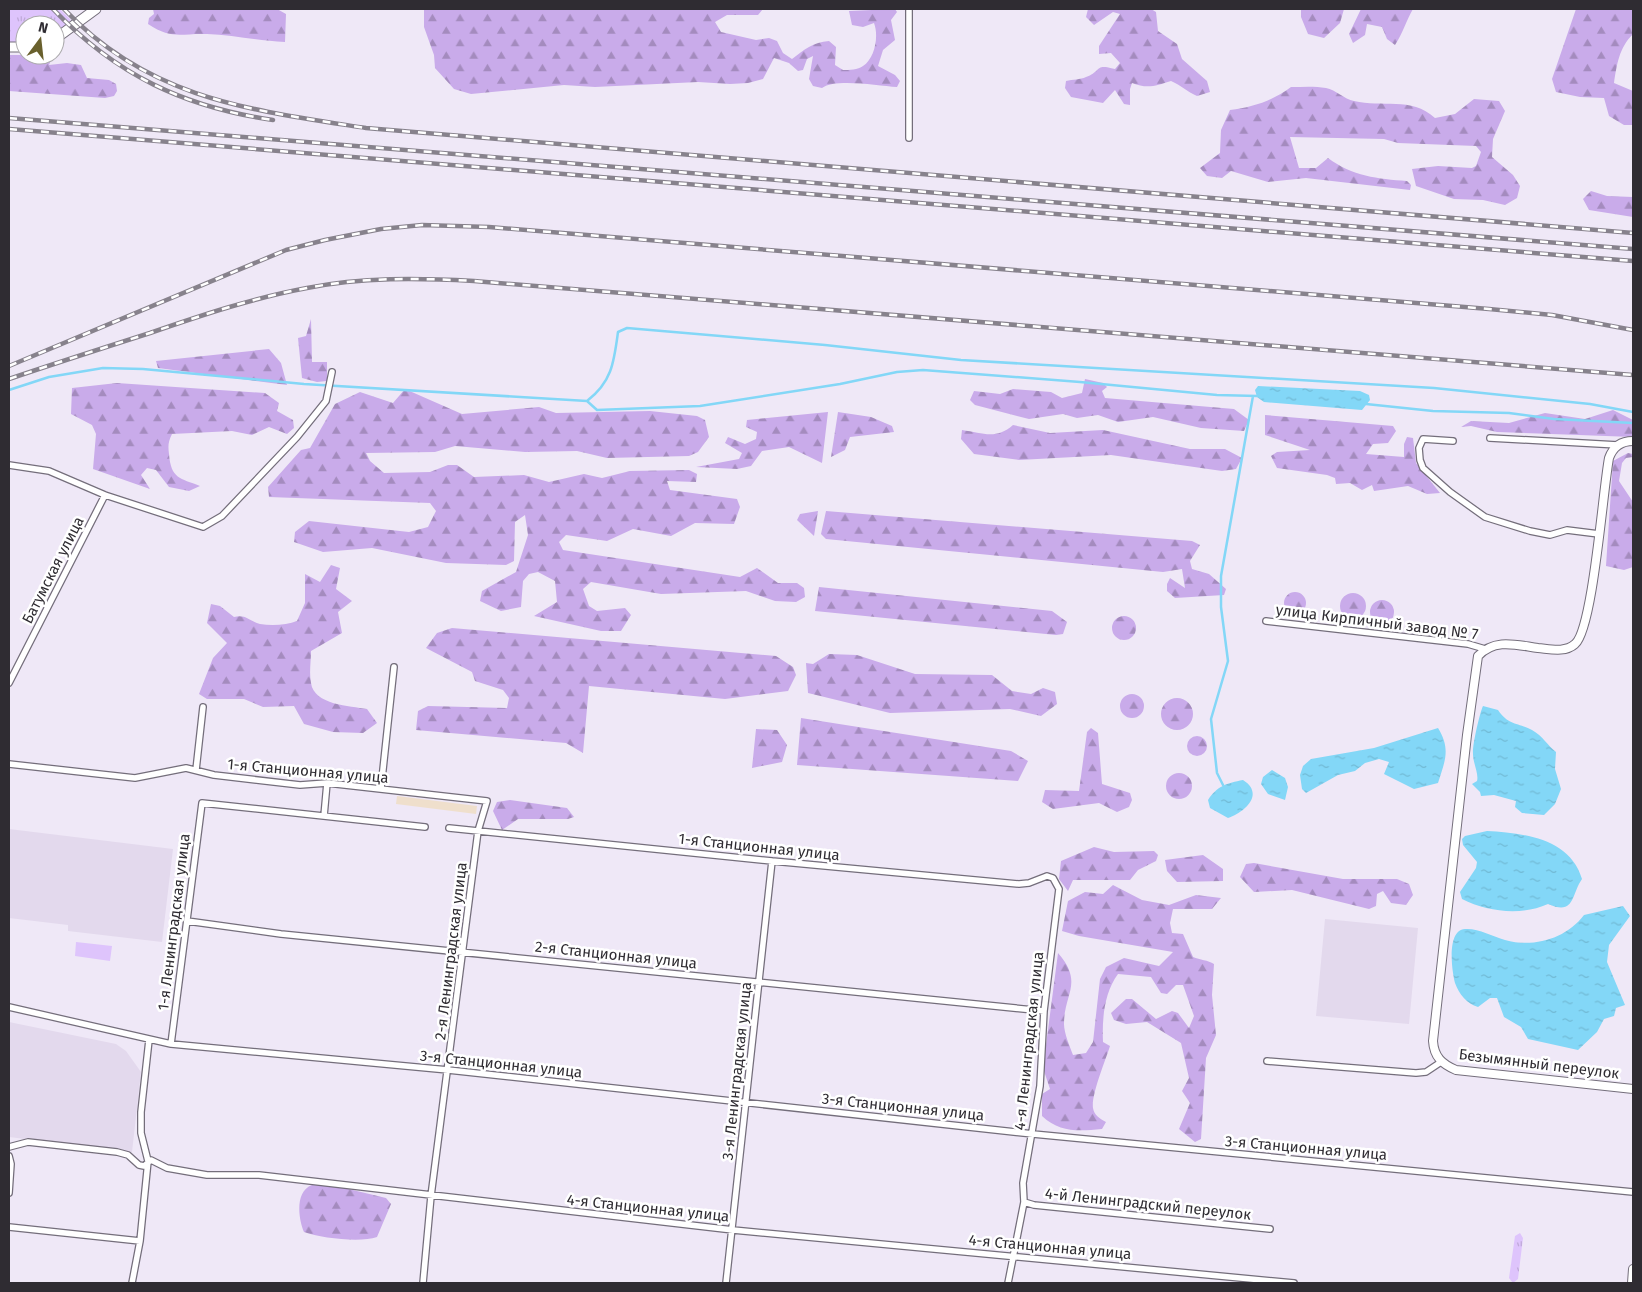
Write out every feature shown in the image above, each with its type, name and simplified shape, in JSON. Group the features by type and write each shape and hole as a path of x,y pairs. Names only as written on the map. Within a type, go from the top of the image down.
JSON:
{"main road":[{"path":"65,32 96,9"}],"street":[{"path":"909,9 909,138"},
{"path":"9,465 49,471 105,496 202,526 222,516 297,437 326,401 332,372"},
{"path":"1490,438 1618,445 1633,441"},
{"path":"1453,441 1423,439 1419,448 1423,468 1450,492 1485,517 1550,535 1567,530 1599,534"},
{"path":"1441,1062 1434,1048 1433,1033 1475,665 1478,656 1485,648 1501,643 1557,650 1574,645 1585,627 1609,458 1612,450 1618,445"},
{"name":"Батумская улица","path":"10,678 105,496"},
{"name":"улица Кирпичный завод № 7","path":"1266,621 1468,644 1485,648"},
{"path":"381,788 394,667"},
{"path":"196,770 203,707"},
{"name":"1-я Станционная улица","path":"9,764 135,778 186,768 214,775 300,786 328,783 487,802"},
{"path":"328,783 324,816 425,827"},
{"name":"2-я Ленинградская улица","path":"423,1283 431,1196 464,952 478,831 487,802"},
{"name":"1-я Ленинградская улица","path":"171,1044 202,803 324,816"},
{"name":"1-я Станционная улица","path":"449,828 1019,884 1029,883 1047,876 1053,878 1059,889"},
{"name":"3-я Ленинградская улица","path":"726,1283 772,861"},
{"name":"4-я Ленинградская улица","path":"1008,1283 1010,1260 1014,1255 1024,1202 1023,1182 1040,1086 1044,1011 1059,889"},
{"name":"2-я Станционная улица","path":"187,921 281,934 1044,1011"},
{"name":"3-я Станционная улица","path":"9,1007 171,1044 448,1070 1032,1134 1633,1192"},
{"path":"132,1283 140,1241 148,1161 141,1133 141,1112 149,1040"},
{"name":"Безымянный переулок","path":"1267,1061 1416,1073 1426,1072 1441,1062 1446,1066 1467,1072 1633,1089"},
{"name":"4-я Станционная улица","path":"9,1147 28,1142 123,1153 139,1165 144,1166 148,1161 155,1161 167,1168 207,1174 260,1174 431,1196 733,1230 1014,1255 1294,1283"},
{"path":"9,1156 11,1164 9,1193"},
{"name":"4-й Ленинградский переулок","path":"1024,1202 1034,1205 1270,1229"},
{"path":"9,1227 140,1241"},
{"path":"1632,1283 1633,1269"}],"shaded area":[{"path":"397,796 477,806 476,814 396,804"},
{"path":"9,829 173,849 162,942 68,931 68,925 9,918"},
{"path":"1325,919 1418,928 1409,1024 1316,1016"},
{"path":"9,1022 116,1044 126,1051 141,1072 132,1152 9,1137"}],"green space":[{"path":"9,9 60,9 71,20 65,25 65,15 15,15 15,43 9,43"},
{"path":"153,9 277,9 286,14 285,42 217,35 170,34 148,24 149,18 154,14"},
{"path":"424,9 763,9 758,15 727,15 715,22 721,32 756,40 769,38 777,41 783,53 792,59 813,45 829,41 836,47 835,65 843,70 853,70 863,66 870,58 875,46 876,34 874,23 863,27 852,25 849,11 895,9 897,12 891,20 895,40 883,50 878,66 895,75 900,81 897,87 847,83 837,83 822,88 813,86 809,79 813,56 807,59 803,70 798,71 789,63 774,58 763,79 748,83 698,82 595,87 564,85 471,94 454,89 435,68 434,55 424,27"},
{"path":"1088,9 1151,9 1156,12 1158,31 1177,44 1182,59 1207,81 1210,92 1197,96 1171,81 1152,86 1132,83 1130,105 1124,104 1115,90 1103,103 1071,97 1065,88 1066,81 1084,78 1101,67 1115,69 1120,63 1111,53 1099,54 1099,46 1120,14 1113,12 1094,25 1086,17"},
{"path":"1301,9 1344,9 1340,23 1324,38 1308,34 1301,17"},
{"path":"1361,9 1413,9 1395,45 1387,39 1382,27 1367,24 1365,35 1353,43 1349,34"},
{"path":"1576,9 1633,9 1633,34 1622,51 1614,83 1633,91 1633,125 1624,125 1609,116 1604,98 1580,97 1556,92 1552,79"},
{"path":"9,55 15,55 15,65 65,65 67,63 81,65 87,78 109,80 116,84 117,91 114,96 105,98 9,91"},
{"path":"1291,87 1326,88 1350,100 1416,107 1426,111 1435,118 1455,114 1474,99 1499,101 1505,111 1493,139 1492,157 1513,175 1520,186 1517,198 1505,205 1483,200 1454,199 1416,186 1412,169 1438,166 1472,168 1476,166 1481,152 1476,146 1398,143 1384,139 1290,137 1299,168 1316,168 1328,158 1346,169 1366,176 1407,181 1411,185 1410,190 1306,178 1268,182 1231,171 1222,178 1207,176 1200,168 1220,153 1221,130 1230,110 1262,103"},
{"path":"1591,191 1607,196 1633,197 1633,217 1589,210 1583,199"},
{"path":"311,319 312,362 327,362 327,381 317,382 302,378 298,338 306,336"},
{"path":"269,349 281,363 287,385 158,368 156,361"},
{"path":"1085,379 1103,383 1107,387 1102,391 1105,398 1234,409 1249,420 1244,431 1201,428 1153,417 1118,422 1098,415 1077,418 1063,414 1029,419 975,405 970,400 974,391 1000,394 1013,389 1051,392 1062,398 1082,393"},
{"path":"117,383 265,393 279,403 277,411 293,420 294,428 287,434 269,427 252,435 232,431 172,434 168,446 170,462 174,473 182,479 200,486 189,491 169,487 156,470 147,468 141,475 150,489 93,469 96,434 92,425 71,414 72,388"},
{"path":"405,389 462,414 539,407 556,413 650,411 697,416 705,420 709,437 698,452 689,456 607,458 577,451 525,452 455,446 435,452 366,453 370,461 384,473 430,472 448,465 457,465 474,477 524,475 549,482 584,474 602,478 630,471 689,470 697,474 696,482 667,481 670,490 737,499 740,507 734,524 695,523 671,536 633,529 607,541 566,535 559,542 563,550 740,577 757,568 778,583 797,583 804,588 805,597 796,602 775,601 746,591 661,594 591,582 583,589 589,606 597,611 625,608 631,615 621,631 601,631 534,616 557,602 555,581 538,572 529,574 523,581 521,607 501,611 480,601 482,591 516,572 528,535 525,515 515,522 514,561 506,565 446,563 372,548 323,552 294,542 295,532 309,521 409,532 428,527 436,511 430,503 269,497 268,487 301,450 310,448 335,404 360,392 393,403"},
{"path":"1613,410 1633,420 1633,437 1497,432 1471,426 1461,427 1471,421 1509,423 1545,413 1585,419"},
{"path":"828,412 822,463 789,447 762,451 751,466 737,469 696,467 739,459 742,453 725,443 728,437 745,444 756,439 757,432 746,427 747,420"},
{"path":"838,412 871,417 892,426 894,432 850,437 845,450 831,457"},
{"path":"1265,415 1393,426 1396,431 1388,443 1373,444 1366,454 1404,457 1404,444 1407,437 1413,438 1416,463 1440,493 1427,494 1408,486 1374,491 1372,485 1362,490 1350,483 1336,484 1335,478 1327,475 1277,468 1271,456 1277,452 1310,450 1265,435"},
{"path":"1013,425 1050,433 1103,430 1190,449 1225,449 1242,458 1236,469 1222,471 1111,455 1019,460 974,454 961,439 962,430 995,434 1007,430"},
{"path":"1628,453 1633,454 1633,457 1626,458 1622,463 1619,481 1633,502 1633,567 1624,570 1606,566 1613,461"},
{"path":"818,511 814,536 797,520 800,514"},
{"path":"826,511 1192,541 1200,545 1190,561 1192,569 1209,574 1226,589 1224,595 1175,598 1167,591 1167,584 1170,578 1185,588 1182,569 1163,572 826,539 821,534"},
{"path":"331,565 340,568 336,589 352,601 338,612 342,633 311,651 311,683 319,696 334,703 367,709 377,723 363,733 333,732 304,724 294,706 263,707 244,699 207,699 199,694 213,658 227,643 207,623 211,604 220,606 234,617 245,617 260,624 279,625 297,621 305,603 305,574 320,582"},
{"path":"819,587 1052,611 1067,622 1063,634 1056,635 815,611"},
{"path":"1295,592 1303,595 1306,603 1303,611 1295,614 1287,611 1284,603 1287,595"},
{"path":"1353,593 1362,597 1366,606 1362,615 1353,619 1344,615 1340,606 1344,597"},
{"path":"1382,600 1391,603 1394,612 1391,621 1382,624 1373,621 1370,612 1373,603"},
{"path":"1124,616 1132,620 1136,628 1132,636 1124,640 1116,636 1112,628 1116,620"},
{"path":"452,628 776,656 793,667 796,675 788,691 725,699 589,686 583,753 566,743 416,730 418,711 428,706 507,708 509,698 503,690 475,681 472,672 426,648 437,633"},
{"path":"829,654 857,655 915,674 992,675 1012,691 1031,694 1043,688 1055,692 1057,704 1041,716 1010,709 890,713 808,693 806,663 813,664"},
{"path":"1132,694 1141,697 1144,706 1141,715 1132,718 1123,715 1120,706 1123,697"},
{"path":"1177,698 1189,702 1193,714 1189,726 1177,730 1165,726 1161,714 1165,702"},
{"path":"801,718 1011,751 1028,761 1018,781 797,765"},
{"path":"1091,728 1098,733 1102,784 1130,793 1132,800 1129,807 1117,812 1099,803 1053,809 1042,802 1045,790 1079,791 1087,732"},
{"path":"756,729 777,730 787,745 782,762 752,768"},
{"path":"1197,736 1204,739 1207,746 1204,753 1197,756 1190,753 1187,746 1190,739"},
{"path":"1179,773 1188,777 1192,786 1188,795 1179,799 1170,795 1166,786 1170,777"},
{"path":"510,800 567,808 574,817 568,819 518,819 502,830 493,811 497,802"},
{"path":"1094,847 1114,852 1154,851 1158,855 1156,861 1138,870 1130,880 1073,880 1068,891 1059,879 1061,861"},
{"path":"1203,855 1223,869 1223,881 1177,882 1167,871 1165,860"},
{"path":"1254,863 1343,879 1397,879 1409,884 1413,895 1406,905 1391,903 1383,891 1377,894 1376,906 1369,909 1292,890 1254,892 1240,877 1246,864"},
{"path":"1113,885 1142,900 1169,905 1196,895 1221,898 1212,909 1173,909 1170,923 1172,933 1183,934 1193,957 1214,964 1212,995 1216,1035 1206,1058 1201,1139 1195,1142 1179,1129 1190,1103 1182,1091 1189,1078 1181,1043 1147,1022 1126,1024 1114,1020 1111,1013 1126,999 1132,999 1156,1019 1172,1011 1178,1013 1189,1028 1194,1016 1183,985 1176,985 1167,994 1161,993 1151,977 1118,974 1113,981 1107,998 1103,1024 1103,1042 1110,1046 1096,1086 1093,1102 1095,1113 1106,1122 1102,1129 1070,1130 1049,1122 1042,1116 1042,1094 1050,1089 1043,1068 1058,953 1070,972 1071,988 1064,1024 1073,1055 1086,1053 1093,1042 1100,979 1106,967 1124,958 1159,966 1173,952 1079,936 1062,931 1068,901 1085,892 1103,894"},
{"path":"76,942 112,946 110,961 75,956"},
{"path":"312,1185 336,1186 386,1198 391,1204 377,1237 361,1240 340,1239 304,1232 299,1213 300,1199 307,1188"},
{"path":"1520,1233 1523,1238 1518,1279 1513,1283 1509,1278 1515,1236"}],"water":[{"path":"1258,386 1360,391 1369,395 1370,400 1362,410 1264,402 1257,397 1255,390"},
{"path":"1483,706 1498,710 1506,719 1536,732 1556,752 1555,769 1561,789 1555,804 1544,815 1522,813 1515,807 1516,801 1494,795 1481,796 1480,792 1472,784 1477,781 1473,750 1476,729"},
{"path":"1438,728 1446,749 1445,761 1438,783 1414,789 1384,774 1389,762 1379,759 1365,763 1355,771 1338,775 1306,793 1302,789 1300,775 1303,766 1311,759 1374,748"},
{"path":"1272,770 1285,778 1288,787 1285,800 1268,794 1261,784 1263,777"},
{"path":"1243,780 1249,785 1252,797 1241,812 1228,818 1210,808 1208,800 1215,791 1227,784"},
{"path":"1487,831 1530,836 1544,840 1567,854 1576,865 1582,879 1568,906 1557,907 1548,904 1527,910 1505,911 1483,907 1462,899 1460,892 1476,868 1477,862 1463,845 1462,839 1465,836"},
{"path":"1623,906 1630,916 1609,945 1607,962 1625,1005 1616,1008 1614,1016 1604,1019 1597,1032 1578,1050 1528,1039 1521,1027 1504,1017 1497,998 1490,998 1478,1007 1461,995 1455,983 1452,952 1455,936 1459,931 1470,929 1505,940 1527,943 1538,942 1558,936 1577,923 1584,915"}],"waterway":[{"path":"587,401 607,379 613,362 618,332 627,328 825,345 961,360 1434,388 1590,404 1633,412"},
{"path":"9,390 49,377 103,368 143,369 304,384 587,401 597,410 700,406 840,384 897,372 923,370 1217,395 1257,396"},
{"path":"1223,785 1217,773 1211,719 1228,661 1221,607 1221,576 1253,396"},
{"path":"1366,404 1433,411 1509,413 1554,419 1633,423"}],"railway":[{"path":"53,9 101,52 127,70 153,84 181,97 210,106 273,120"},
{"path":"64,9 97,39 131,63 166,81 203,96 282,114 366,128 1633,233"},
{"path":"9,118 1633,249"},
{"path":"9,129 1633,261"},
{"path":"9,366 286,250 381,229 422,225 489,227 1489,309 1552,315 1633,330"},
{"path":"9,379 208,313 267,297 328,284 369,280 411,279 474,281 1633,375"}]}
